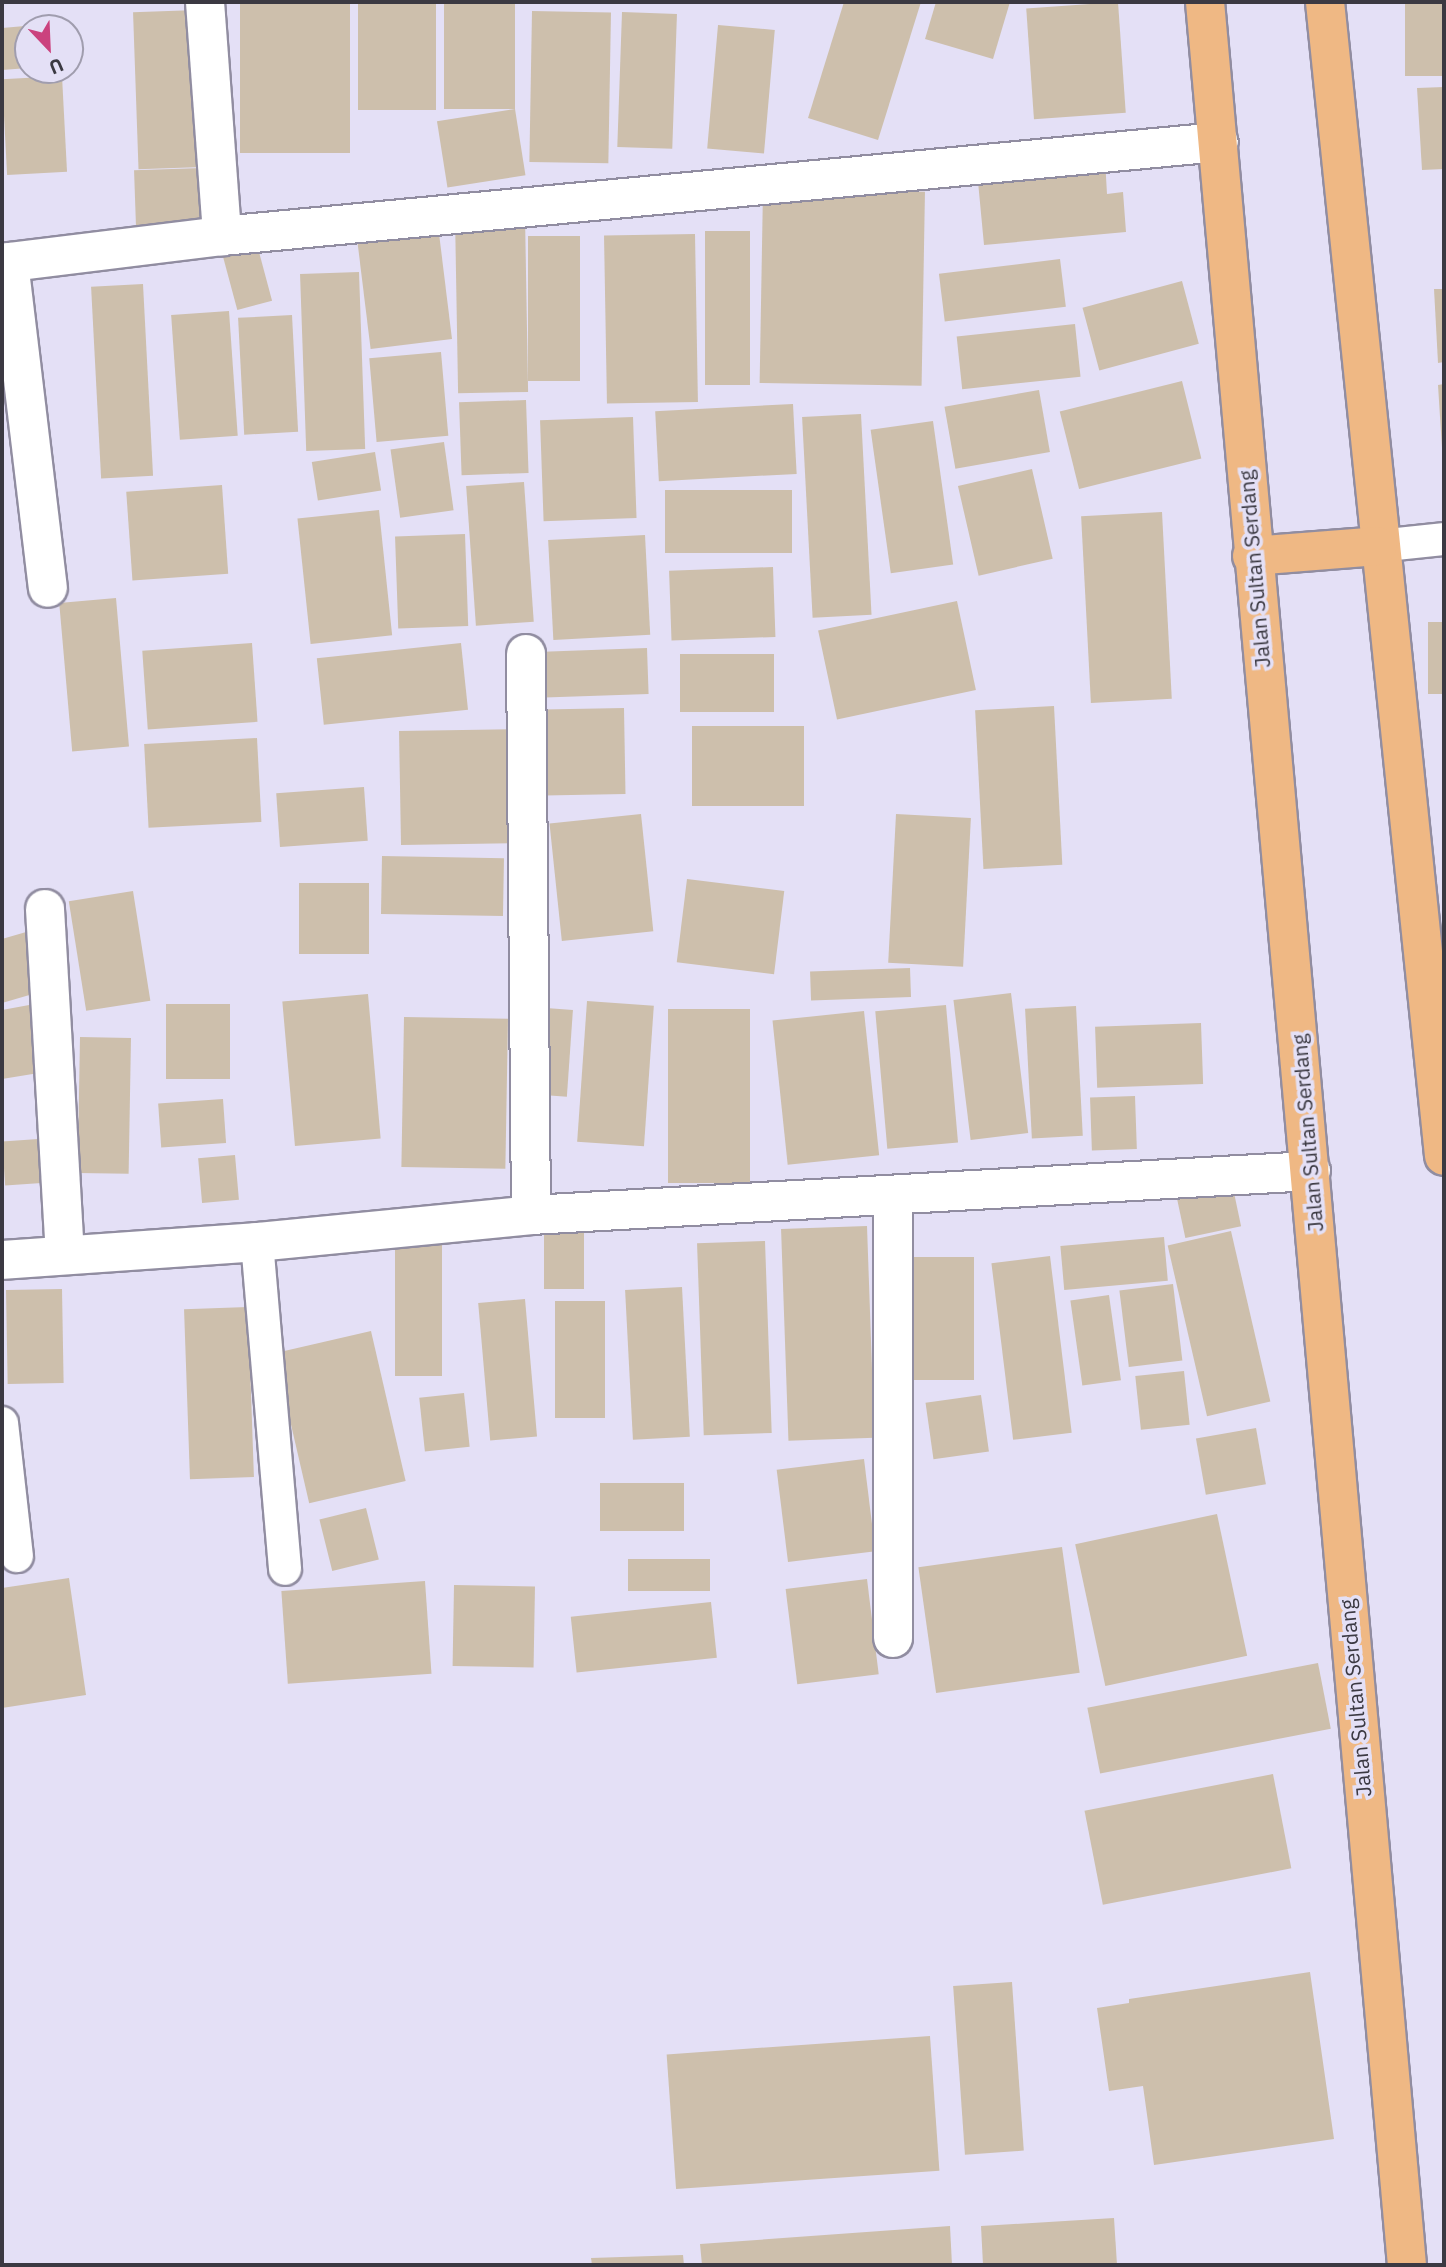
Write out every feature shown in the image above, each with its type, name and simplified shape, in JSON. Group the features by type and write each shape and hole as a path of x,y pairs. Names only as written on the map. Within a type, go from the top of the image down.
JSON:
{"highway":[{"name":"Jalan Sultan Serdang","path":"1205,2 1219,142 1252,556 1311,1171 1407,2265"},
{"path":"1325,2 1378,546 1444,1156"},
{"path":"1252,556 1378,546"}],"street":[{"path":"205,2 222,236"},
{"path":"48,589 6,262 222,236 1219,142"},
{"path":"526,654 531,1215"},
{"path":"45,909 65,1254"},
{"path":"2,1260 257,1242 531,1215 1311,1171"},
{"path":"893,1195 893,1638"}],"lane":[{"path":"1378,546 1444,539"},
{"path":"257,1242 285,1569"},
{"path":"2,1423 17,1556"}],"building":[{"path":"240,2 350,2 350,153 240,153"},
{"path":"358,2 436,2 436,110 358,110"},
{"path":"444,2 515,2 515,109 444,109"},
{"path":"844,2 921,2 878,140 808,118"},
{"path":"936,2 1010,2 993,59 925,39"},
{"path":"1118,2 1126,113 1034,119 1026,8"},
{"path":"1405,2 1444,2 1444,76 1405,76"},
{"path":"197,10 202,167 139,169 133,12"},
{"path":"532,11 611,12 608,163 529,162"},
{"path":"622,12 677,14 672,149 617,147"},
{"path":"718,25 775,30 764,153 707,149"},
{"path":"14,27 14,69 2,70 2,28"},
{"path":"2,79 14,79 14,84 62,84 67,172 7,175"},
{"path":"1444,87 1444,169 1422,170 1417,88"},
{"path":"515,109 525,175 447,188 437,121"},
{"path":"1105,159 1107,194 1123,192 1126,232 984,245 977,171"},
{"path":"202,168 204,223 136,225 134,170"},
{"path":"763,189 925,192 922,386 760,383"},
{"path":"525,215 528,392 458,393 455,216"},
{"path":"437,217 452,339 371,349 356,227"},
{"path":"705,231 750,231 750,385 705,385"},
{"path":"695,234 698,402 607,404 604,236"},
{"path":"528,236 580,236 580,381 528,381"},
{"path":"255,237 272,301 237,310 220,246"},
{"path":"1060,259 1066,307 945,322 939,274"},
{"path":"359,272 365,449 306,451 300,274"},
{"path":"1182,281 1199,344 1099,370 1083,308"},
{"path":"143,284 153,476 101,478 91,287"},
{"path":"1434,289 1444,289 1444,362 1438,363"},
{"path":"229,311 238,436 180,440 171,315"},
{"path":"292,315 298,432 244,435 238,318"},
{"path":"1075,324 1081,377 962,389 957,336"},
{"path":"441,352 448,436 377,442 369,358"},
{"path":"1182,381 1201,459 1079,489 1060,411"},
{"path":"1444,384 1444,448 1442,448 1438,385"},
{"path":"1039,390 1050,452 955,469 944,407"},
{"path":"526,400 529,473 462,475 459,402"},
{"path":"793,404 797,474 659,481 655,411"},
{"path":"861,414 872,615 813,618 802,417"},
{"path":"633,417 637,518 544,521 540,420"},
{"path":"933,421 953,565 891,573 871,430"},
{"path":"444,442 454,510 400,518 391,450"},
{"path":"375,452 381,491 318,501 312,462"},
{"path":"1032,469 1053,559 979,576 958,486"},
{"path":"524,482 534,622 476,626 466,486"},
{"path":"222,485 228,574 132,580 126,492"},
{"path":"665,490 792,490 792,553 665,553"},
{"path":"379,510 392,635 311,644 297,519"},
{"path":"1162,512 1172,699 1091,703 1081,516"},
{"path":"465,534 468,626 398,628 395,536"},
{"path":"645,535 650,635 553,640 548,540"},
{"path":"773,567 775,637 672,641 669,571"},
{"path":"116,598 129,746 72,751 59,603"},
{"path":"957,601 976,690 837,720 818,631"},
{"path":"1428,622 1444,622 1444,694 1428,694"},
{"path":"252,643 258,722 148,729 142,651"},
{"path":"461,643 468,710 324,725 317,658"},
{"path":"647,648 649,694 545,698 543,652"},
{"path":"680,654 774,654 774,712 680,712"},
{"path":"1054,706 1062,865 983,869 975,710"},
{"path":"624,708 626,794 545,795 543,709"},
{"path":"692,726 804,726 804,806 692,806"},
{"path":"519,729 521,843 401,845 399,731"},
{"path":"257,738 261,822 149,828 144,744"},
{"path":"364,787 368,841 280,847 276,793"},
{"path":"641,814 653,931 562,941 550,824"},
{"path":"896,814 971,818 963,967 888,963"},
{"path":"382,856 504,858 503,916 381,914"},
{"path":"687,879 784,891 774,974 677,962"},
{"path":"299,883 369,883 369,954 299,954"},
{"path":"133,891 150,1001 86,1011 69,901"},
{"path":"33,930 50,989 2,1003 2,939"},
{"path":"910,968 911,997 811,1000 810,971"},
{"path":"1011,993 1028,1133 971,1140 953,1000"},
{"path":"368,994 381,1138 295,1146 282,1001"},
{"path":"587,1001 654,1006 644,1146 577,1142"},
{"path":"40,1003 51,1071 2,1079 2,1010"},
{"path":"166,1004 230,1004 230,1079 166,1079"},
{"path":"946,1005 958,1142 887,1149 875,1011"},
{"path":"1076,1006 1083,1136 1032,1138 1025,1009"},
{"path":"546,1008 573,1010 567,1097 540,1095"},
{"path":"668,1009 750,1009 750,1183 668,1183"},
{"path":"864,1011 879,1155 788,1165 773,1021"},
{"path":"404,1017 508,1019 505,1169 401,1167"},
{"path":"1201,1023 1203,1084 1097,1088 1095,1027"},
{"path":"80,1037 131,1038 129,1174 78,1173"},
{"path":"1135,1096 1137,1149 1092,1151 1090,1098"},
{"path":"223,1099 226,1143 161,1147 158,1104"},
{"path":"53,1138 56,1182 5,1185 2,1142"},
{"path":"235,1155 239,1200 202,1203 198,1158"},
{"path":"1233,1188 1241,1226 1185,1238 1177,1200"},
{"path":"867,1226 874,1438 788,1441 781,1229"},
{"path":"544,1230 584,1230 584,1289 544,1289"},
{"path":"1231,1231 1270,1402 1207,1416 1168,1246"},
{"path":"395,1233 442,1233 442,1376 395,1376"},
{"path":"1164,1237 1168,1281 1064,1290 1060,1246"},
{"path":"765,1241 772,1433 704,1435 697,1243"},
{"path":"1050,1256 1072,1433 1013,1440 991,1263"},
{"path":"913,1257 974,1257 974,1380 913,1380"},
{"path":"1173,1284 1182,1360 1129,1367 1119,1291"},
{"path":"682,1287 690,1437 633,1440 625,1290"},
{"path":"62,1289 64,1383 8,1384 6,1290"},
{"path":"1109,1295 1121,1380 1082,1386 1070,1300"},
{"path":"525,1299 537,1436 490,1441 478,1303"},
{"path":"555,1301 605,1301 605,1418 555,1418"},
{"path":"248,1307 254,1477 190,1479 184,1309"},
{"path":"371,1331 406,1481 309,1503 275,1353"},
{"path":"1184,1371 1190,1425 1141,1430 1135,1376"},
{"path":"464,1393 470,1447 425,1451 419,1398"},
{"path":"981,1395 989,1451 933,1459 926,1403"},
{"path":"1256,1428 1266,1484 1206,1495 1196,1439"},
{"path":"864,1459 875,1551 788,1562 777,1470"},
{"path":"600,1483 684,1483 684,1531 600,1531"},
{"path":"366,1508 379,1559 332,1571 319,1520"},
{"path":"1217,1514 1247,1656 1105,1686 1075,1544"},
{"path":"1062,1547 1080,1673 936,1693 918,1567"},
{"path":"628,1559 710,1559 710,1591 628,1591"},
{"path":"69,1578 86,1695 2,1708 2,1588"},
{"path":"867,1579 879,1674 797,1684 786,1589"},
{"path":"425,1581 431,1674 288,1684 281,1591"},
{"path":"454,1585 535,1586 534,1667 453,1666"},
{"path":"711,1602 717,1658 577,1672 571,1617"},
{"path":"1318,1663 1331,1729 1100,1774 1087,1708"},
{"path":"1273,1774 1291,1868 1103,1905 1085,1811"},
{"path":"1310,1972 1334,2139 1154,2165 1143,2086 1109,2091 1097,2008 1129,2003 1129,1999"},
{"path":"1012,1982 1024,2151 965,2155 953,1986"},
{"path":"930,2036 939,2171 676,2189 667,2054"},
{"path":"1114,2218 1117,2265 983,2265 981,2226"},
{"path":"950,2226 952,2265 702,2265 700,2244"},
{"path":"683,2255 684,2265 592,2265 591,2258"}]}
